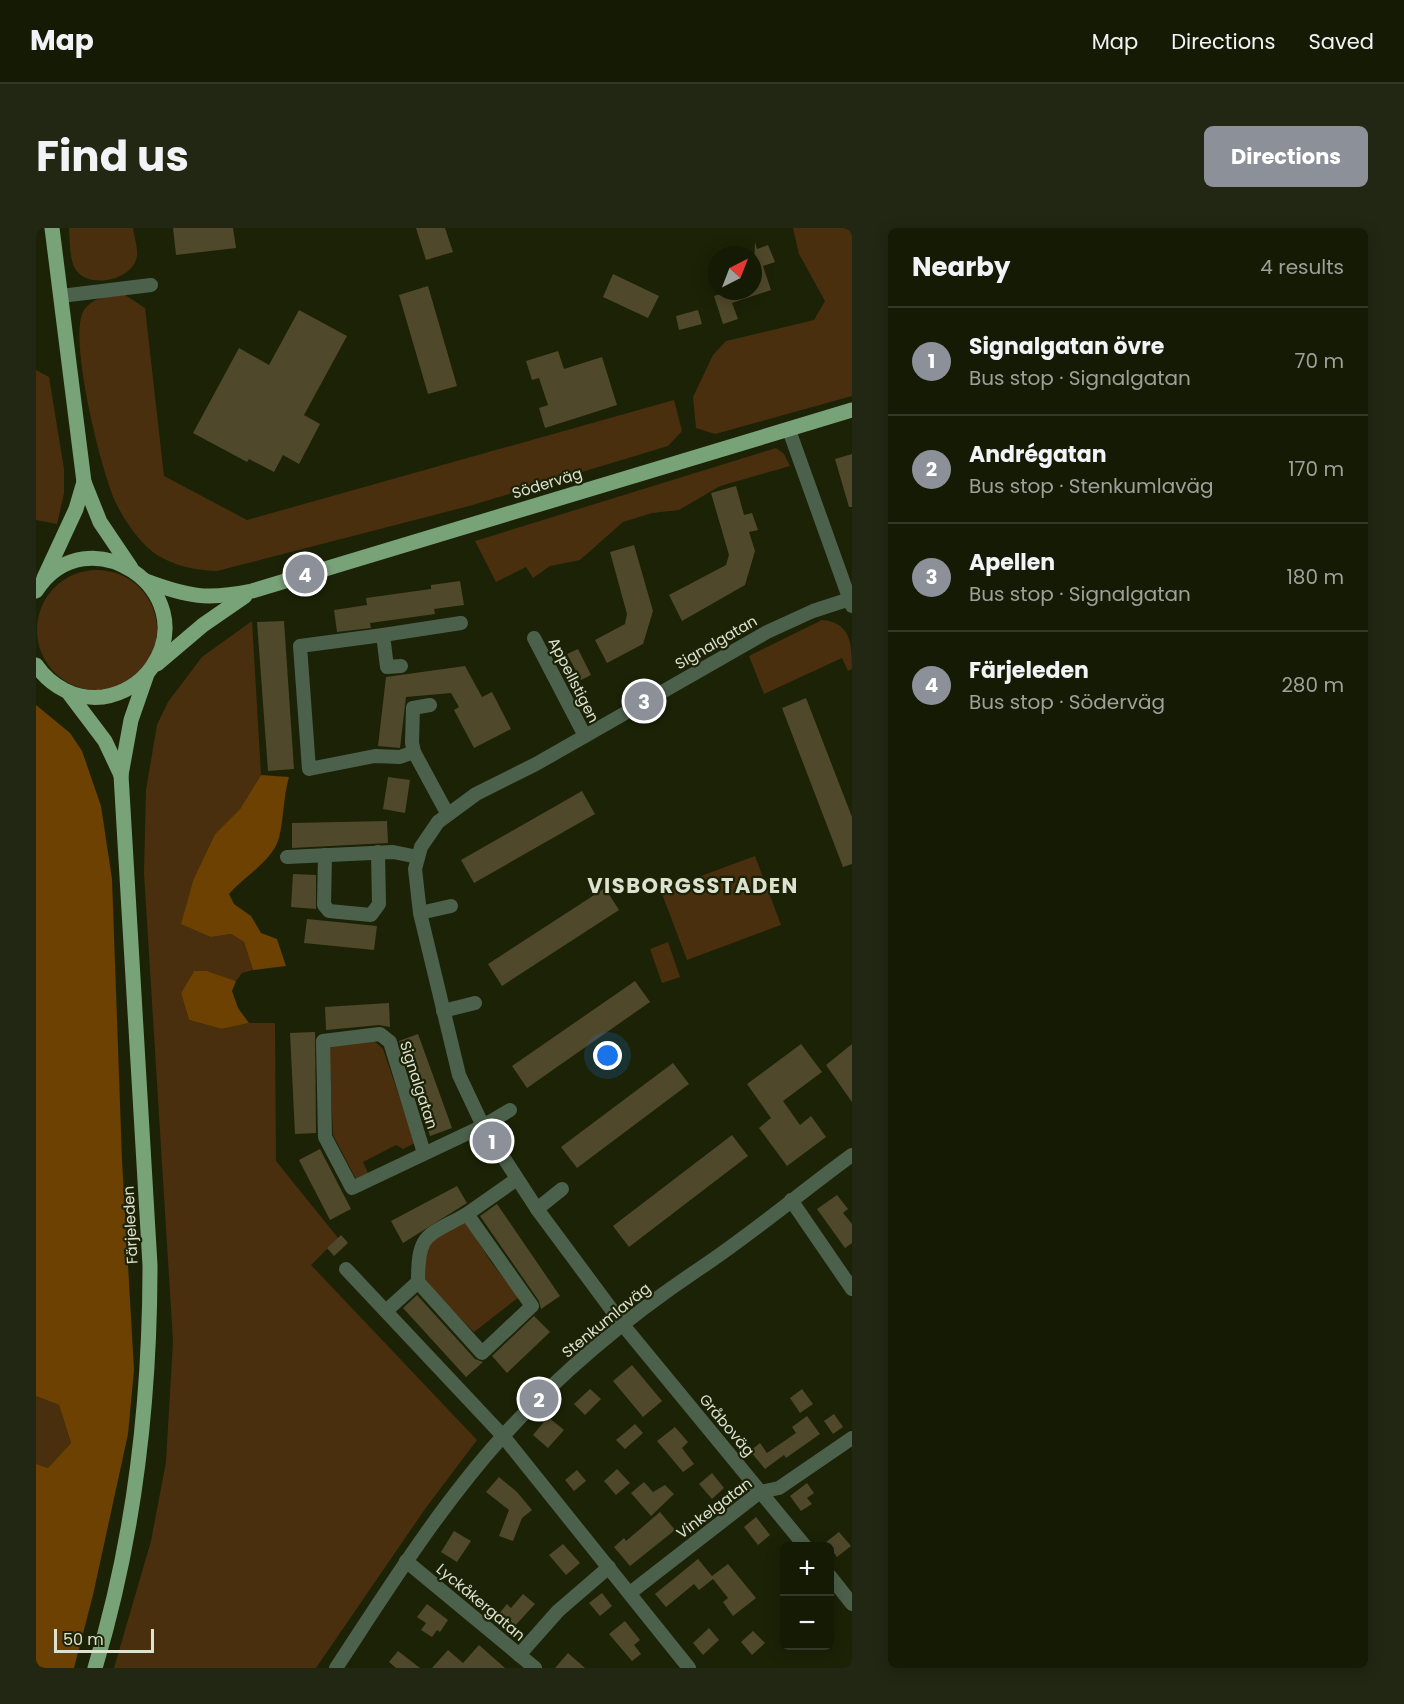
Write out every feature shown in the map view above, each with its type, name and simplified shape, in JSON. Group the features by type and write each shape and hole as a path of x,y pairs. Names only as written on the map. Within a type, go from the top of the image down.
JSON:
{"main road":[{"path":"52,228 84,482 100,522 131,568 146,581"},
{"name":"Söderväg","path":"146,581 179,593 206,598 252,591 852,410"},
{"path":"38,587 75,509 84,482"},
{"path":"38,587 62,566 85,559 109,560 131,568"},
{"name":"Färjeleden","path":"95,1668 130,1526 144,1432 150,1344 150,1265 121,775 131,720 149,672 162,647 164,623 158,599 146,581"},
{"name":"Söderväg","path":"67,691 83,696 110,696 134,686 203,625 252,591"},
{"path":"36,665 52,682 67,691"},
{"path":"36,680 52,682"},
{"name":"Färjeleden","path":"67,691 105,741 121,775"}],"street":[{"path":"61,296 151,285"},
{"path":"789,430 851,603"},
{"name":"Signalgatan","path":"623,1325 517,1179 483,1126 459,1075 420,913 415,869 418,858 428,834 447,813 476,794 585,736 767,632 813,611 851,603"},
{"path":"414,752 400,757 375,756 309,769 300,646 383,636 461,623"},
{"path":"383,636 387,667 401,666"},
{"name":"Appellstigen","path":"534,638 585,736"},
{"path":"430,705 413,708 412,743 414,752 447,813"},
{"path":"325,855 324,906 329,911 371,915 379,904 378,852"},
{"path":"287,856 393,852 418,858"},
{"path":"420,913 451,906"},
{"path":"442,1011 475,1003"},
{"name":"Signalgatan","path":"424,1153 390,1042 380,1034 323,1041 325,1137 352,1188 483,1126 510,1110"},
{"name":"Stenkumlaväg","path":"336,1668 447,1503 502,1436 555,1384 623,1325 852,1155"},
{"path":"467,1214 532,1306 482,1353 418,1282 418,1252 424,1238 467,1214 517,1179"},
{"path":"537,1209 562,1189"},
{"path":"791,1200 852,1289"},
{"path":"346,1269 502,1436 689,1668"},
{"path":"386,1311 418,1282"},
{"name":"Gråboväg","path":"623,1325 802,1542"},
{"name":"Vinkelgatan","path":"630,1593 760,1492 779,1488 852,1438"},
{"name":"Lyckåkergatan","path":"406,1561 535,1668"},
{"path":"519,1655 558,1611 609,1567"},
{"path":"834,1581 852,1604"}],"shaded area":[{"path":"69,228 133,228 137,253 134,265 128,271 110,280 100,281 82,276 72,261"},
{"path":"793,228 852,228 852,396 715,434 696,428 693,397 713,355 726,341 814,320 825,301 799,254"},
{"path":"125,295 145,308 164,476 247,520 674,400 682,431 668,446 469,506 217,571 188,567 170,562 153,552 130,526 117,505 95,437 83,375 80,324 88,305 103,298"},
{"path":"36,370 49,377 64,469 64,493 57,524 36,520"},
{"path":"776,448 784,454 790,466 720,486 679,510 652,513 623,522 580,560 550,566 533,578 526,567 496,582 475,541"},
{"path":"97,570 120,575 139,588 152,607 157,630 152,653 139,672 120,685 97,690 74,685 55,672 42,653 37,630 42,607 55,588 74,575"},
{"path":"822,620 839,625 848,636 852,669 848,671 842,658 764,694 749,656"},
{"path":"252,621 261,775 240,809 215,834 194,878 211,937 231,934 244,942 253,970 242,973 236,981 207,971 194,971 181,993 189,1020 222,1029 249,1023 275,1023 276,1161 338,1238 311,1265 477,1440 425,1509 316,1668 114,1668 151,1541 166,1462 173,1341 144,873 146,790 157,725 168,702 202,657"},
{"path":"36,705 70,733 82,751 101,806 112,879 122,1160 134,1370 128,1434 93,1595 74,1668 36,1668 36,1464 48,1468 71,1443 59,1405 36,1396"},
{"path":"261,775 289,777 279,838 264,862 229,894 234,904 251,916 261,933 277,939 286,966 253,970 244,942 231,934 211,937 181,924 194,878 215,834 240,809"},
{"path":"755,856 781,925 687,960 661,891"},
{"path":"668,942 680,977 662,983 650,949"},
{"path":"194,971 207,971 236,981 232,991 238,1008 249,1023 222,1029 189,1020 181,993"},
{"path":"374,1041 383,1049 415,1143 403,1149 396,1145 363,1162 368,1173 356,1179 333,1135 329,1046"},
{"path":"465,1221 491,1262 519,1297 474,1332 424,1282 424,1256 430,1242"},
{"path":"36,1396 59,1405 71,1443 48,1468 36,1464"}],"building":[{"path":"173,228 233,228 236,248 176,255"},
{"path":"416,228 445,228 453,252 426,260"},
{"path":"768,245 775,262 763,266 771,290 762,293 762,247"},
{"path":"613,274 659,296 648,318 603,297"},
{"path":"428,286 457,386 428,394 399,295"},
{"path":"715,300 741,300 732,303 738,319 723,324"},
{"path":"299,310 347,336 304,415 320,424 299,464 283,455 274,472 249,459 247,462 193,433 239,348 269,365"},
{"path":"698,310 702,324 679,330 676,316"},
{"path":"558,351 564,369 602,357 617,405 545,428 539,408 548,405 539,378 532,380 526,361"},
{"path":"852,454 852,507 849,507 835,459"},
{"path":"736,486 744,515 752,513 758,530 749,532 755,551 745,585 682,621 669,595 726,565 729,555 711,493"},
{"path":"634,545 653,611 643,644 607,663 595,640 625,624 627,614 610,552"},
{"path":"460,581 464,605 434,609 435,614 370,623 371,628 337,632 334,610 367,605 366,598 431,589 431,585"},
{"path":"284,621 294,769 268,771 257,622"},
{"path":"578,649 591,675 581,680 567,654"},
{"path":"465,666 482,697 492,692 511,729 474,748 454,710 459,707 451,693 406,697 400,748 378,746 386,677"},
{"path":"806,698 852,817 852,864 843,867 782,708"},
{"path":"388,777 410,780 405,813 383,809"},
{"path":"582,791 595,814 474,883 461,860"},
{"path":"387,821 388,843 292,848 292,823"},
{"path":"293,874 316,875 316,909 291,907"},
{"path":"605,888 619,910 502,986 488,964"},
{"path":"307,919 377,926 374,950 304,943"},
{"path":"635,981 650,1002 527,1088 512,1066"},
{"path":"389,1003 390,1027 379,1025 326,1030 325,1007"},
{"path":"315,1032 316,1133 295,1134 290,1033"},
{"path":"418,1034 452,1128 430,1136 399,1041"},
{"path":"801,1044 822,1072 783,1101 800,1125 811,1116 826,1137 787,1166 759,1128 771,1118 747,1084"},
{"path":"852,1044 852,1102 826,1065"},
{"path":"673,1063 689,1084 577,1168 561,1147"},
{"path":"732,1135 748,1156 629,1247 613,1226"},
{"path":"320,1149 351,1209 330,1220 299,1160"},
{"path":"457,1186 467,1203 403,1243 391,1221"},
{"path":"837,1195 848,1209 843,1213 852,1224 852,1243 845,1248 817,1209"},
{"path":"497,1204 560,1296 541,1309 539,1301 480,1216"},
{"path":"341,1235 348,1243 334,1256 327,1248"},
{"path":"417,1295 475,1359 483,1362 466,1377 403,1308"},
{"path":"534,1316 550,1332 507,1373 492,1356"},
{"path":"632,1365 662,1401 643,1417 613,1381"},
{"path":"590,1389 601,1399 585,1415 574,1404"},
{"path":"802,1389 813,1404 800,1413 790,1398"},
{"path":"834,1414 843,1427 833,1434 824,1421"},
{"path":"807,1416 820,1434 786,1458 784,1455 765,1469 750,1451 760,1443 767,1453 796,1433 792,1427"},
{"path":"548,1417 564,1430 548,1448 533,1435"},
{"path":"635,1424 643,1433 625,1449 616,1440"},
{"path":"675,1427 688,1442 682,1448 694,1464 683,1472 657,1441"},
{"path":"617,1469 630,1483 616,1495 604,1481"},
{"path":"577,1470 586,1481 574,1491 565,1480"},
{"path":"712,1473 724,1488 712,1499 699,1484"},
{"path":"499,1477 517,1492 532,1510 522,1518 513,1541 499,1536 509,1510 486,1492"},
{"path":"644,1482 653,1492 665,1485 674,1494 651,1516 631,1493"},
{"path":"807,1483 814,1493 807,1498 812,1504 801,1511 790,1496"},
{"path":"660,1512 675,1530 630,1566 614,1547 624,1538 626,1541"},
{"path":"756,1517 770,1535 758,1545 744,1527"},
{"path":"454,1531 471,1541 457,1562 441,1552"},
{"path":"839,1532 851,1546 837,1557 834,1553 834,1542 826,1542"},
{"path":"563,1544 580,1563 566,1575 549,1555"},
{"path":"698,1559 712,1576 728,1564 756,1598 733,1616 723,1602 728,1598 713,1579 699,1590 694,1584 666,1607 655,1594"},
{"path":"602,1593 612,1606 600,1616 589,1603"},
{"path":"523,1594 535,1604 513,1628 498,1615 507,1604 511,1608"},
{"path":"427,1604 448,1620 440,1632 437,1630 432,1637 421,1630 426,1623 417,1617"},
{"path":"625,1621 640,1640 634,1645 641,1654 632,1661 609,1634"},
{"path":"709,1628 719,1640 703,1655 693,1643"},
{"path":"753,1631 765,1643 752,1655 741,1642"},
{"path":"479,1645 505,1668 432,1668 448,1650 463,1663"},
{"path":"398,1651 420,1668 396,1668 389,1662"},
{"path":"568,1653 585,1668 555,1668"}],"place":[{"name":"Färjeleden","path":"305,574"},
{"name":"Apellen","path":"644,701"},
{"name":"Signalgatan övre","path":"492,1141"},
{"name":"Andrégatan","path":"539,1399"}],"district":[{"name":"VISBORGSSTADEN","path":"693,885"}]}
